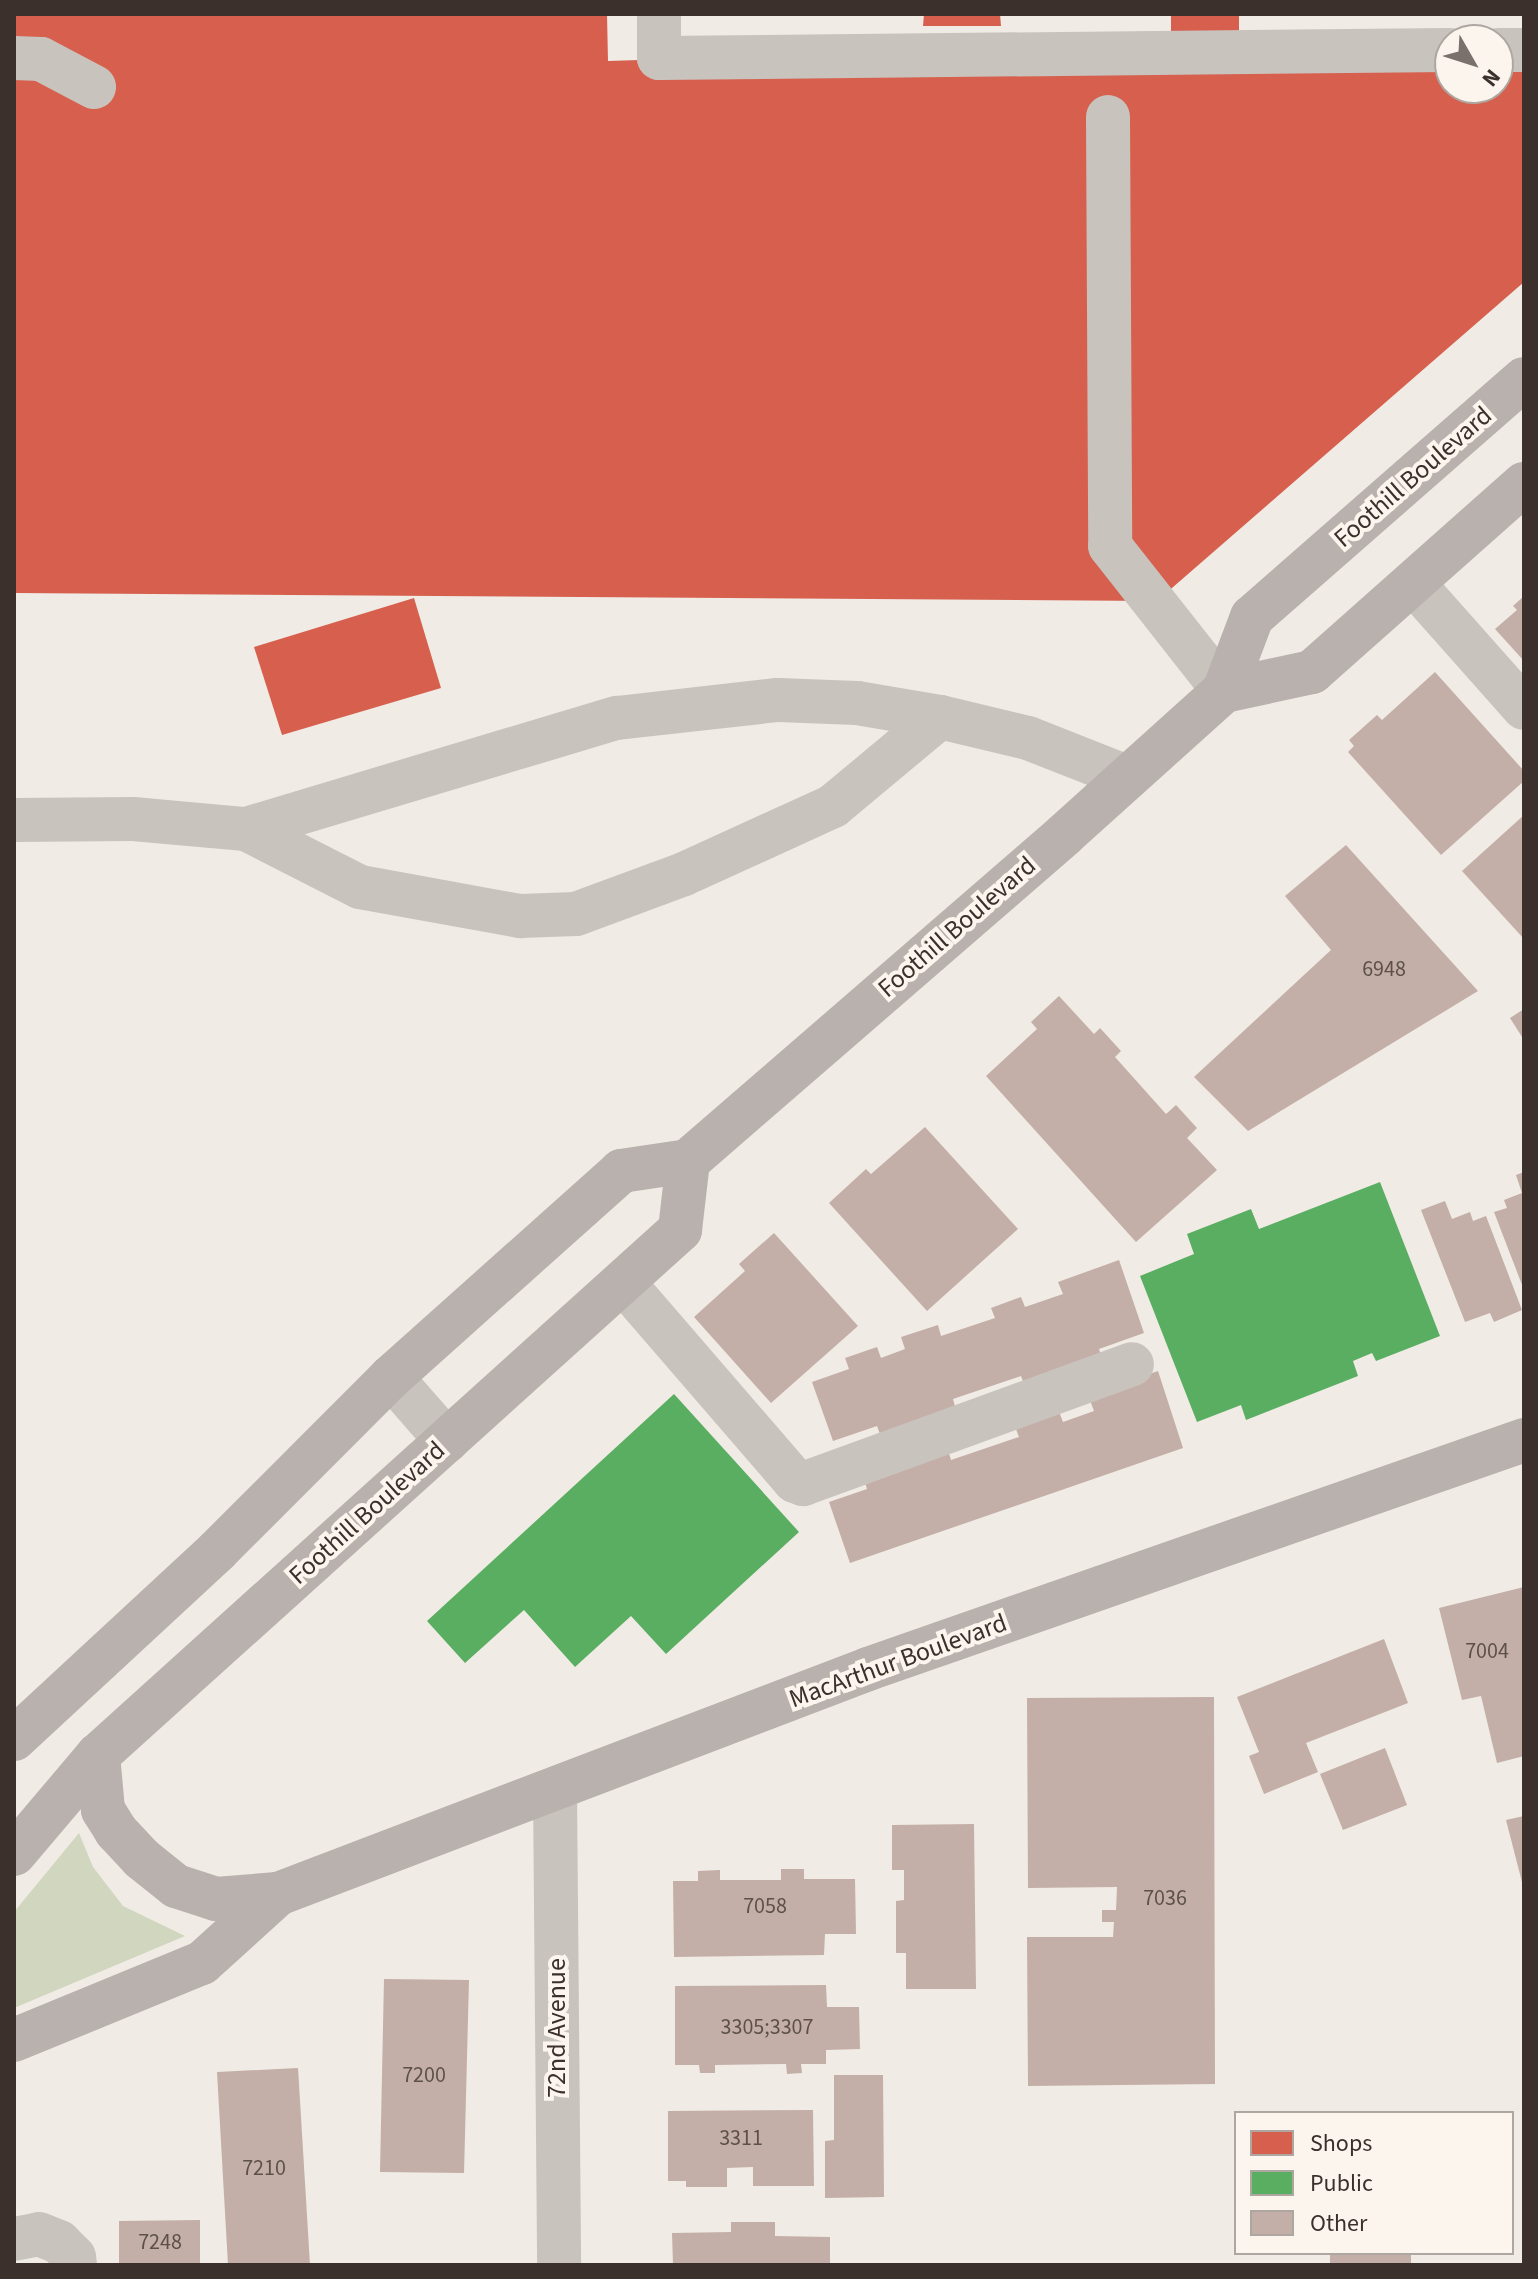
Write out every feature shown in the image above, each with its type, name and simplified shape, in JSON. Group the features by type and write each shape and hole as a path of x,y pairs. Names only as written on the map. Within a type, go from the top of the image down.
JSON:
{"main road":[{"name":"Foothill Boulevard","path":"14,1854 98,1755 680,1230 688,1161 1224,691 1252,617 1524,379"},
{"name":"Foothill Boulevard","path":"1224,691 1312,672 1524,484"},
{"path":"14,1739 217,1551 391,1377 621,1171 688,1161"},
{"name":"MacArthur Boulevard","path":"98,1755 103,1810 116,1831 141,1858 176,1886 216,1899 278,1894 458,1824 555,1791 868,1669 1524,1440"},
{"name":"MacArthur Boulevard","path":"14,2040 202,1963 278,1894"}],"street":[{"path":"659,14 659,58 1434,50"},
{"path":"14,58 41,59 94,87"},
{"path":"1108,117 1110,546 1224,691"},
{"path":"1413,583 1524,708"},
{"path":"14,820 133,819 246,829 617,718 778,700 857,703 940,717 1028,738 1127,777"},
{"path":"246,829 360,887 520,916 576,914 684,874 833,806 940,717"},
{"path":"623,1282 795,1481 803,1484 1132,1364"},
{"path":"391,1377 447,1441"},
{"name":"72nd Avenue","path":"555,1791 559,2265"},
{"path":"14,2239 39,2234 59,2242 74,2257 75,2265"}],"green space":[{"path":"79,1833 93,1867 123,1906 185,1936 14,2008 14,1912"}],"building: Shops":[{"path":"14,14 607,14 608,61 1171,43 1171,14 1239,14 1239,43 1434,41 1434,104 1514,104 1514,40 1524,40 1524,282 1157,601 14,593"},
{"path":"924,14 1000,14 1001,26 923,26"},
{"path":"414,598 441,688 282,735 254,647"}],"building: Public":[{"path":"1380,1182 1440,1336 1376,1361 1372,1353 1353,1361 1358,1376 1246,1420 1241,1405 1197,1422 1140,1276 1194,1254 1187,1234 1251,1209 1259,1229"},
{"path":"674,1394 799,1532 666,1654 631,1616 575,1667 524,1610 465,1663 427,1621"}],"building: Other":[{"path":"1524,596 1524,661 1495,629 1517,610 1513,606"},
{"path":"1435,672 1524,771 1524,781 1441,855 1348,752 1354,746 1349,740 1377,715 1382,720"},
{"path":"1524,815 1524,939 1462,871"},
{"path":"1346,845 1478,991 1248,1131 1194,1077 1331,950 1285,896"},
{"path":"1059,996 1094,1034 1100,1028 1121,1051 1115,1057 1166,1114 1176,1105 1197,1128 1187,1138 1217,1170 1136,1242 986,1076 1037,1029 1031,1022"},
{"path":"1524,1009 1524,1040 1510,1018"},
{"path":"925,1127 1018,1229 927,1311 829,1203 866,1169 871,1174"},
{"path":"1524,1172 1524,1290 1494,1212 1507,1208 1504,1200 1522,1193 1516,1175"},
{"path":"1445,1201 1452,1219 1470,1212 1473,1221 1486,1216 1522,1310 1494,1322 1490,1313 1465,1322 1421,1210"},
{"path":"774,1233 858,1326 771,1403 694,1317 745,1271 739,1264"},
{"path":"1119,1260 1144,1333 1099,1349 1102,1358 1024,1384 1021,1376 953,1399 956,1410 881,1437 877,1426 833,1441 812,1382 849,1369 845,1358 877,1347 881,1358 905,1349 901,1337 938,1325 941,1336 995,1318 991,1308 1021,1297 1025,1307 1063,1294 1058,1282"},
{"path":"1158,1371 1183,1448 850,1563 829,1502 867,1489 863,1476 947,1447 951,1460 1019,1437 1014,1424 1058,1409 1063,1422 1094,1411 1088,1395"},
{"path":"1524,1587 1524,1756 1497,1763 1481,1696 1462,1700 1439,1608"},
{"path":"1384,1639 1408,1703 1306,1743 1318,1772 1264,1794 1249,1756 1259,1752 1237,1697"},
{"path":"1214,1697 1215,2084 1028,2086 1027,1937 1113,1937 1114,1922 1102,1922 1102,1910 1116,1910 1117,1887 1028,1888 1027,1698"},
{"path":"1385,1748 1407,1805 1343,1830 1320,1774"},
{"path":"1524,1816 1524,1885 1523,1886 1506,1820"},
{"path":"974,1824 976,1989 906,1989 906,1953 896,1953 896,1901 904,1900 904,1870 892,1870 892,1825"},
{"path":"781,1869 804,1869 804,1879 855,1879 856,1934 825,1934 824,1955 674,1957 673,1881 698,1881 698,1871 720,1870 720,1880 781,1880"},
{"path":"384,1979 469,1980 464,2173 380,2172"},
{"path":"826,1985 827,2007 859,2007 860,2049 826,2050 826,2064 801,2064 802,2073 787,2074 786,2064 715,2065 715,2073 700,2073 699,2065 675,2065 675,1986"},
{"path":"298,2068 310,2265 228,2265 217,2072"},
{"path":"834,2075 883,2075 884,2197 825,2198 825,2141 834,2140"},
{"path":"813,2110 814,2186 753,2186 753,2167 727,2168 727,2187 686,2187 686,2181 668,2181 668,2111"},
{"path":"200,2220 200,2265 119,2265 119,2221"},
{"path":"731,2222 775,2222 775,2236 830,2237 830,2265 673,2265 672,2233 731,2232"},
{"path":"1330,2255 1411,2255 1411,2265 1330,2265"}]}
